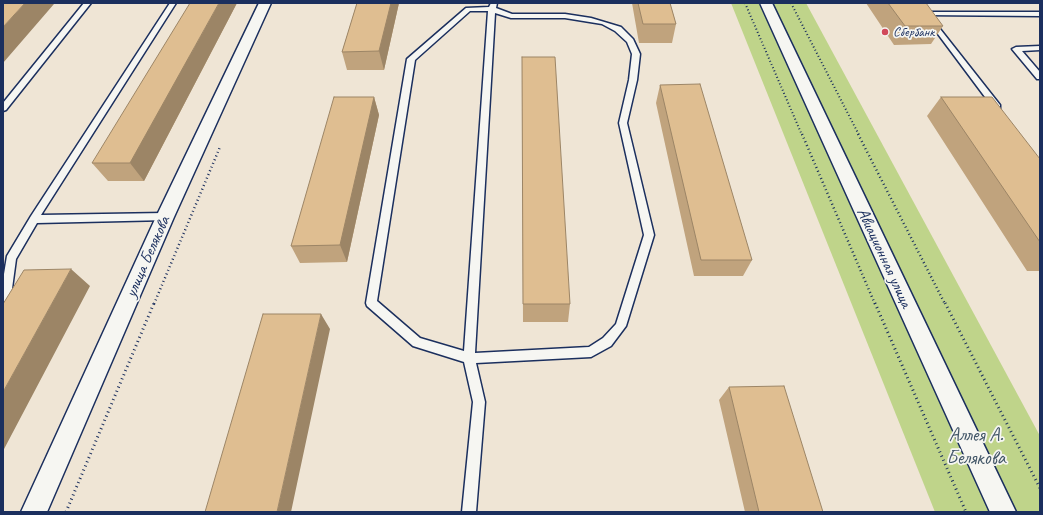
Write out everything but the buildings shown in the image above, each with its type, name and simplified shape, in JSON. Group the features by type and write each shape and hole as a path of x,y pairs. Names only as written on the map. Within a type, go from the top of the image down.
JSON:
{"street":[{"name":"улица Белякова","path":"34,512 165,218 265,3"},
{"name":"Авиационная улица","path":"766,3 1003,512"}],"lane":[{"path":"3,108 88,3"},
{"path":"3,301 6,296 7,259 34,220 172,3"},
{"path":"469,512 479,402 469,358 493,6"},
{"path":"493,6 511,16 565,16 604,22 618,29 630,41 636,54 633,80 623,123 649,235 621,326 607,342 591,352 469,358 417,342 371,303 411,59 468,9 493,6"},
{"path":"1002,113 926,14 1040,14"},
{"path":"1040,48 1016,48 1040,77"},
{"path":"34,220 165,218"}],"path":[{"path":"745,3 966,512"},
{"path":"790,3 1040,488"},
{"path":"66,512 223,141"}],"green space":[{"name":"Аллея А. Белякова","path":"731,3 806,3 1040,436 1040,512 935,512"}],"place":[{"name":"Сбербанк","path":"885,32"}]}
